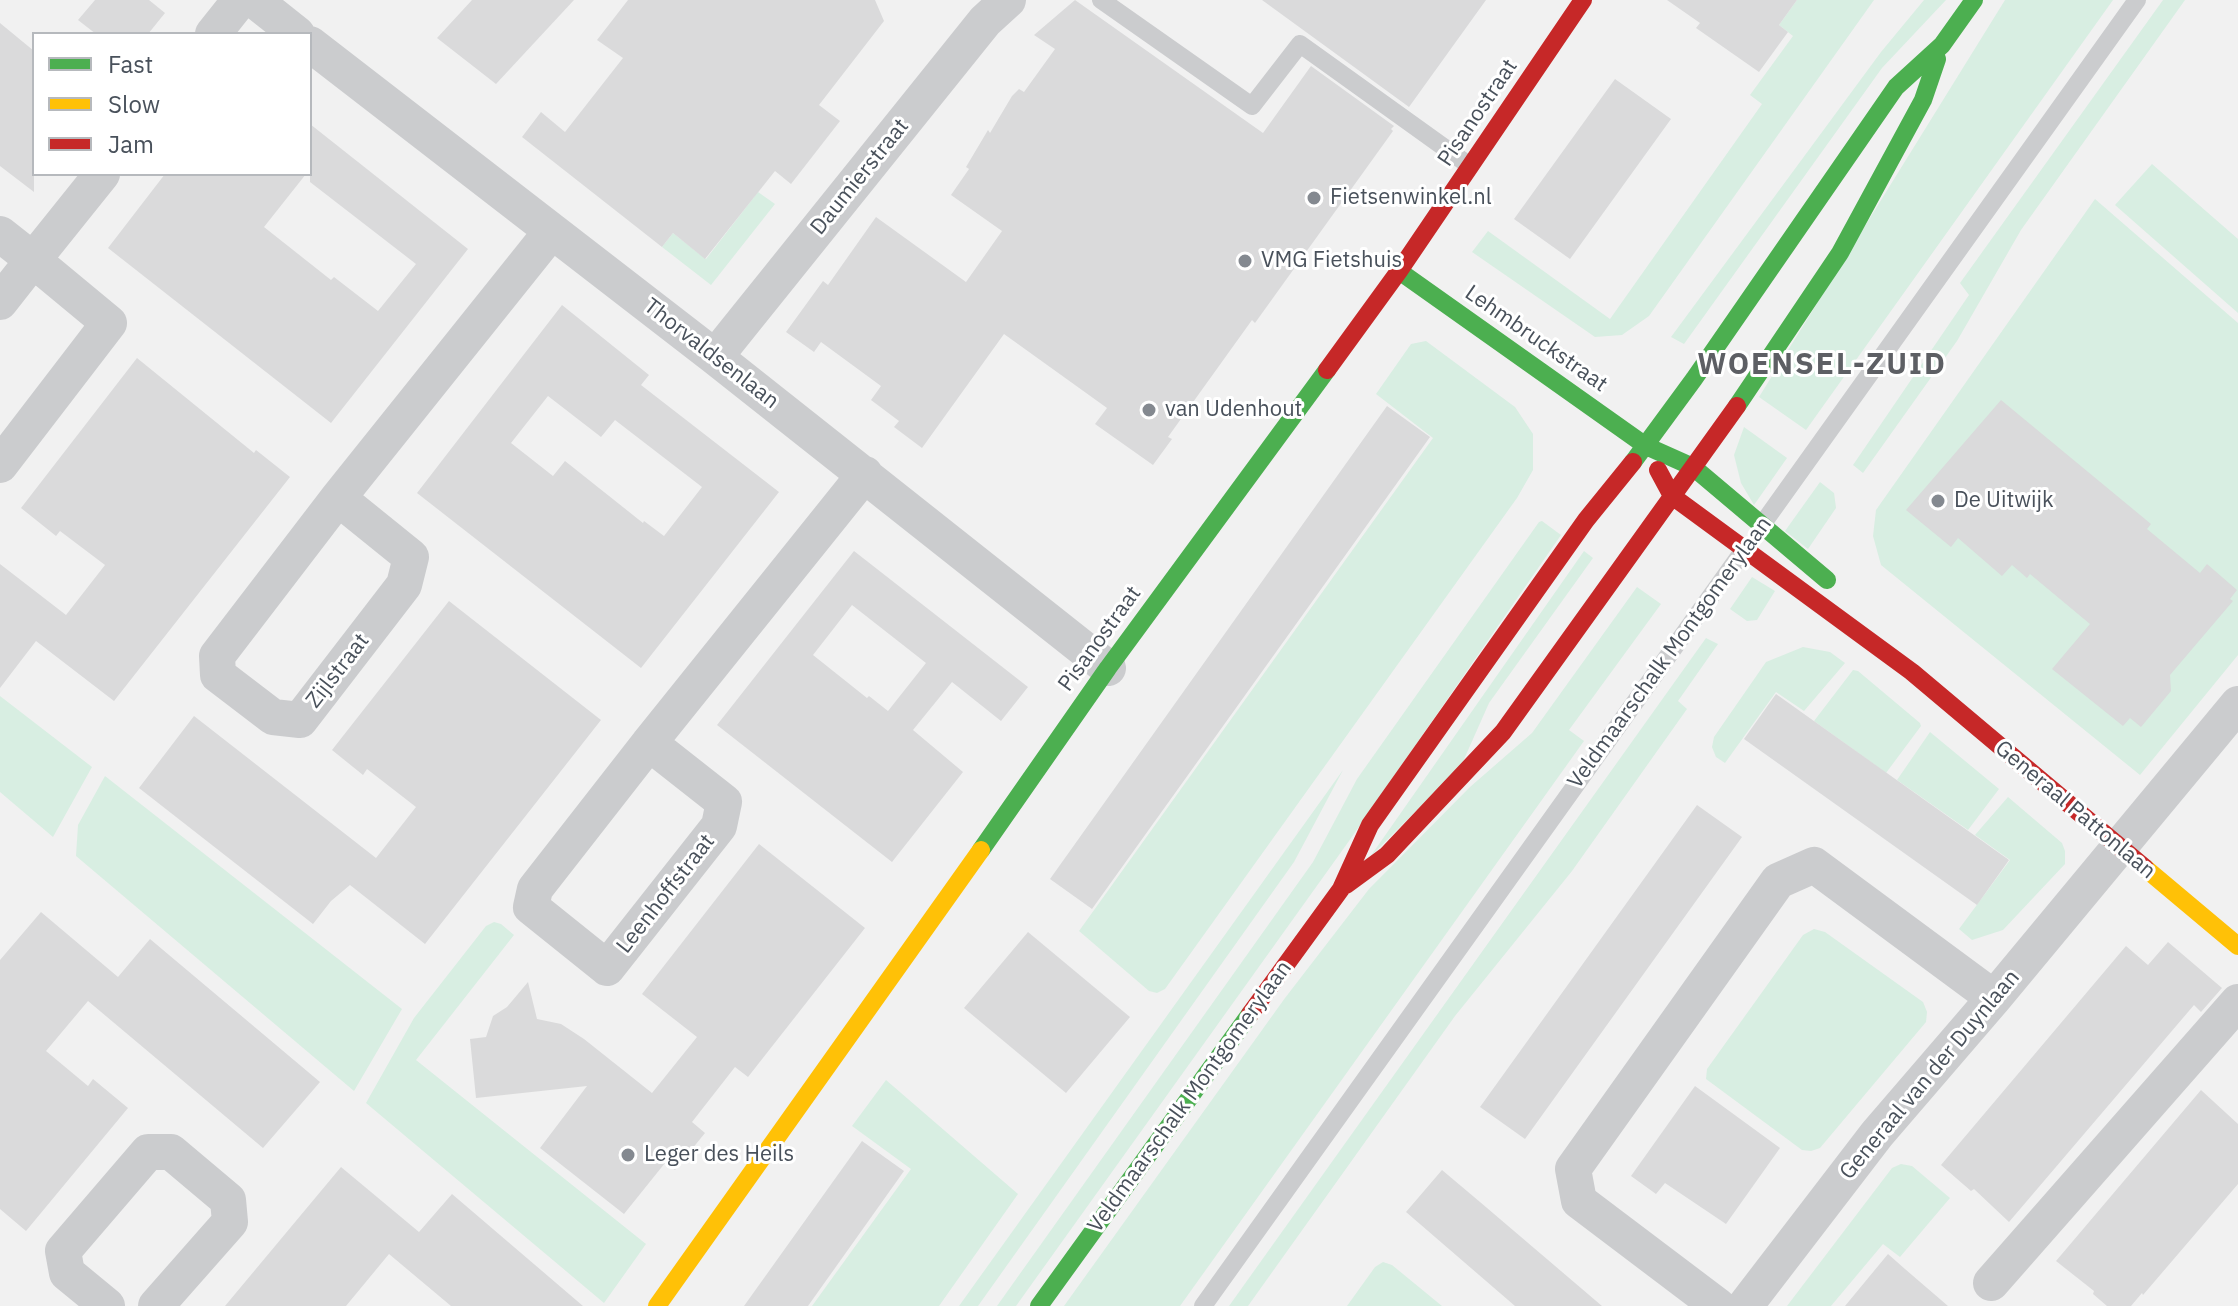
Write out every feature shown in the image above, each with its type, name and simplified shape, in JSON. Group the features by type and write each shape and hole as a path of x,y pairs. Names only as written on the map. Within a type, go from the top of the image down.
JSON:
{"street":[{"path":"215,32 240,0"},
{"path":"254,0 294,32"},
{"name":"Pisanostraat","path":"657,1306 1108,668 1399,271 1583,0"},
{"name":"Veldmaarschalk Montgomerylaan","path":"1039,1306 1341,889 1370,825 1586,520 1646,446 1896,87 1942,45 1974,0"},
{"name":"Daumierstraat","path":"715,357 990,7"},
{"name":"Veldmaarschalk Montgomerylaan","path":"1341,889 1387,855 1503,732 1735,410 1840,253 1923,100 1942,45"},
{"name":"Thorvaldsenlaan","path":"312,46 865,474 1108,668"},
{"path":"0,302 100,176"},
{"name":"Zijlstraat","path":"338,498 411,557 404,585 300,720 273,717 218,675 217,656 338,498 551,232"},
{"path":"0,234 109,323 0,465"},
{"name":"Lehmbruckstraat","path":"1399,271 1646,446"},
{"name":"Generaal Pattonlaan","path":"1646,446 1693,467 1762,524 1844,596 1912,672"},
{"name":"Generaal Pattonlaan","path":"1646,446 1672,496 1912,672 2238,946"},
{"name":"Leenhoffstraat","path":"649,743 724,802 719,826 607,968 531,907 535,889 649,743 865,474"},
{"name":"Generaal van der Duynlaan","path":"1745,1306 1877,1134 2238,704"},
{"path":"1718,1306 1579,1201 1573,1169 1778,881 1814,865 1994,998"},
{"path":"1991,1283 2238,1002"},
{"path":"107,1306 67,1273 63,1251 148,1152 171,1152 228,1200 230,1222 156,1306"}],"lane":[{"path":"1101,0 1252,106 1300,44 1470,166"},
{"name":"Veldmaarschalk Montgomerylaan","path":"1203,1306 2137,0"}],"green space":[{"path":"1797,0 1874,0 1649,316 1622,335 1595,337 1472,252 1488,231 1610,319 1762,104 1750,95 1793,36 1779,25"},
{"path":"1924,0 1946,0 1882,68 1684,344 1671,337 1881,52"},
{"path":"2005,0 2113,0 1806,430 1759,397"},
{"path":"2163,0 2185,0 2021,230 1957,341 1863,473 1853,465 1969,295 1960,283"},
{"path":"2152,164 2238,239 2238,313 2115,205"},
{"path":"758,192 775,204 711,285 662,247 673,233 706,259"},
{"path":"2095,199 2238,323 2238,655 2140,775 1881,565 1873,536 1876,510"},
{"path":"1426,341 1515,407 1533,434 1533,470 1517,498 1165,989 1157,993 1149,991 1079,931 1433,438 1376,394 1411,344"},
{"path":"1744,427 1787,458 1754,505 1741,483 1734,455"},
{"path":"1820,482 1834,493 1836,508 1808,549 1785,531"},
{"path":"1542,521 1561,535 1349,841 1016,1306 997,1306 1313,862 1357,779"},
{"path":"1584,551 1593,558 1489,703 1461,766 1370,857"},
{"path":"1752,577 1775,591 1757,620 1747,621 1730,609"},
{"path":"1637,587 1661,604 1569,730 1584,741 1180,1306 1064,1306 1285,998 1369,889 1470,787 1532,733"},
{"path":"1706,638 1718,644 1678,701 1687,709 1572,871 1455,1016 1248,1306 1229,1306"},
{"path":"1803,647 1830,652 1845,663 1804,711 1776,692 1725,763 1716,757 1712,747 1714,737 1766,662"},
{"path":"1853,670 1858,671 1921,726 1886,773 1814,721"},
{"path":"0,696 92,767 53,837 0,792"},
{"path":"1930,732 1999,789 1968,830 1897,780"},
{"path":"1343,770 1294,862 978,1306 959,1306"},
{"path":"105,776 402,1009 354,1091 76,856 78,825"},
{"path":"2008,797 2062,843 2065,864 2003,930 1972,940 1959,929 2010,860 1975,835"},
{"path":"494,922 514,935 416,1060 646,1244 604,1303 366,1103 414,1018 486,926"},
{"path":"1814,929 1825,932 1923,1002 1927,1012 1926,1022 1820,1148 1811,1151 1802,1150 1706,1079 1707,1069 1803,935"},
{"path":"886,1080 1018,1194 939,1306 812,1306 911,1169 852,1126"},
{"path":"1901,1164 1912,1166 1950,1198 1900,1257 1883,1244 1831,1306 1787,1306 1892,1168"},
{"path":"1383,1262 1392,1265 1442,1306 1347,1306 1375,1267"}],"building":[{"path":"95,0 149,0 165,13 150,32 93,32 78,20"},
{"path":"472,0 574,0 496,84 437,38"},
{"path":"628,0 875,0 884,21 819,105 840,121 791,184 775,171 705,259 673,233 662,247 522,137 541,112 565,132 623,58 597,40"},
{"path":"1075,0 1263,133 1311,66 1394,126 1393,131 1255,323 1252,320 1168,437 1172,439 1153,465 1095,424 1107,408 1004,334 922,448 894,427 899,421 871,400 881,386 821,342 814,352 786,332 823,281 828,285 876,217 966,282 1002,231 951,195 969,169 966,167 988,130 990,133 1012,96 1019,89 1024,92 1055,49 1034,35"},
{"path":"1262,0 1486,0 1409,107"},
{"path":"1667,0 1797,0 1779,25 1788,32 1759,72 1696,28 1700,23"},
{"path":"0,23 32,49 34,192 0,166"},
{"path":"1615,79 1671,119 1570,259 1514,219"},
{"path":"312,126 468,249 331,423 108,248 163,176 304,176 264,227 331,280 334,277 378,311 416,264 310,182"},
{"path":"562,305 649,375 641,385 779,492 641,668 417,493","holes":["548,396 601,437 615,420 702,487 664,536 565,461 553,476 511,443"]},
{"path":"137,358 254,453 256,450 290,477 114,701 36,641 0,688 0,564 66,615 105,565 60,531 56,536 21,508"},
{"path":"2001,400 2151,524 2147,529 2200,573 2207,564 2237,590 2230,599 2233,601 2170,675 2171,691 2141,727 2130,718 2123,726 2052,669 2090,624 2030,574 2027,578 2012,565 2002,576 1958,538 1951,547 1906,510"},
{"path":"1387,406 1430,437 1092,909 1050,879"},
{"path":"854,551 1028,687 1001,721 952,682 913,730 963,772 892,862 717,725","holes":["852,605 926,663 888,711 813,655"]},
{"path":"449,601 601,720 425,944 350,885 331,901 313,924 139,788 194,716 376,858 416,807 367,769 363,775 332,750"},
{"path":"1776,694 2009,860 1977,905 1744,739"},
{"path":"1697,805 1742,837 1525,1139 1480,1107"},
{"path":"759,844 865,928 748,1077 735,1067 692,1122 705,1133 675,1170 665,1163 624,1214 540,1148 587,1086 476,1098 470,1039 486,1037 493,1016 507,1007 528,982 537,1019 561,1024 652,1093 697,1037 642,994"},
{"path":"41,912 118,977 150,939 320,1082 263,1148 88,1001 46,1051 88,1086 93,1079 128,1108 26,1231 0,1209 0,960"},
{"path":"1028,932 1130,1017 1066,1093 964,1008"},
{"path":"2168,942 2222,988 2201,1012 2194,1005 2009,1222 1974,1189 1971,1191 1941,1165 2126,946 2148,965"},
{"path":"1695,1086 1780,1148 1726,1224 1665,1183 1656,1194 1631,1176"},
{"path":"2201,1090 2238,1124 2238,1184 2143,1295 2131,1306 2107,1306 2093,1294 2094,1291 2056,1261"},
{"path":"862,1141 904,1171 808,1306 744,1306"},
{"path":"341,1167 419,1232 452,1194 583,1306 451,1306 389,1254 346,1306 225,1306"},
{"path":"1442,1170 1602,1306 1515,1306 1406,1212"},
{"path":"1888,1254 1905,1269 1948,1306 1845,1306"}],"traffic: fast":[{"path":"1633,462 1896,87 1942,45 1974,0"},
{"path":"1737,406 1840,253 1923,100 1937,59"},
{"path":"1399,271 1646,446 1693,467 1827,580"},
{"path":"981,850 1108,668 1327,370"},
{"path":"1039,1306 1250,1014"}],"traffic: slow":[{"path":"657,1306 981,850"},
{"path":"2145,868 2238,946"}],"traffic: jam":[{"path":"1327,370 1399,271 1583,0"},
{"path":"1346,885 1387,855 1503,732 1737,406"},
{"path":"1250,1014 1341,889 1370,825 1586,520 1633,462"},
{"path":"1658,470 1672,496 1912,672 2145,868"}],"place":[{"name":"Fietsenwinkel.nl","path":"1314,198"},
{"name":"VMG Fietshuis","path":"1245,261"},
{"name":"van Udenhout","path":"1149,410"},
{"name":"De Uitwijk","path":"1938,501"},
{"name":"Leger des Heils","path":"628,1155"}],"district":[{"name":"WOENSEL-ZUID","path":"1822,365"}]}
